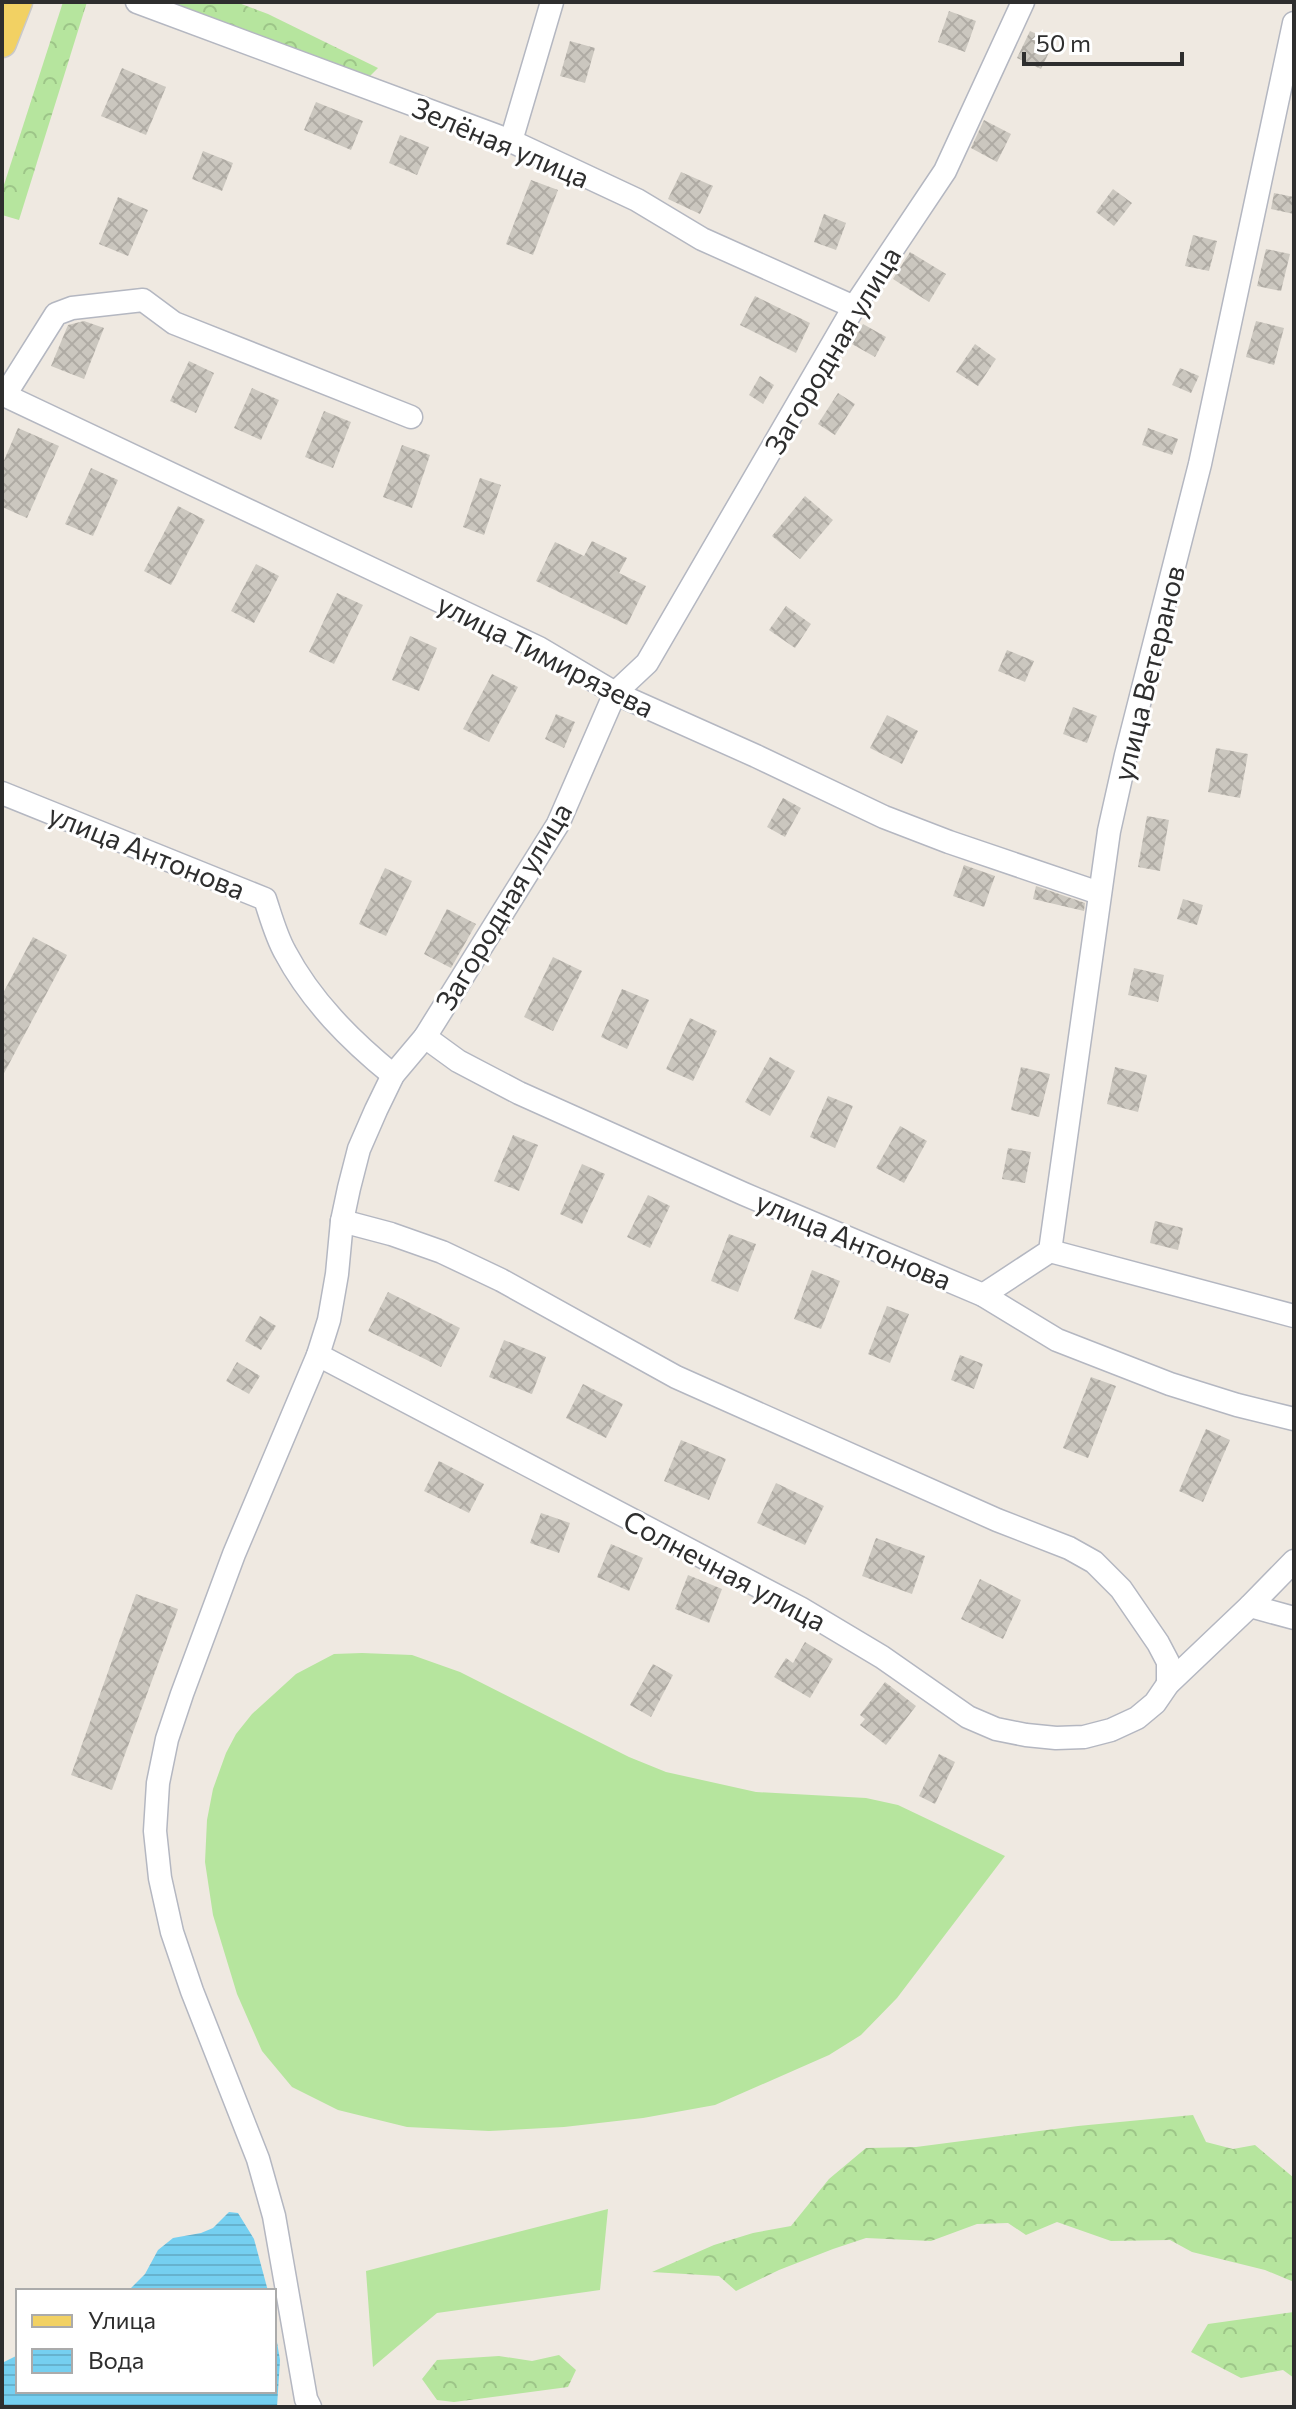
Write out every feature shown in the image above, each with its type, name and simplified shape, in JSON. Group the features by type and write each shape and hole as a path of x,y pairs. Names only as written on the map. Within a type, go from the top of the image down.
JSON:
{"main road":[{"path":"2,43 18,2"}],"street":[{"name":"Зелёная улица","path":"137,2 511,141 637,200 702,239 854,307"},
{"path":"511,141 552,2"},
{"name":"Загородная улица","path":"310,2407 306,2399 274,2216 258,2159 192,1991 172,1932 160,1878 155,1831 158,1783 167,1739 234,1554 318,1355 329,1320 342,1221 359,1149 393,1075 425,1037 558,824 615,693 647,663 854,307 945,171 1023,2"},
{"name":"улица Ветеранов","path":"1050,1251 1099,893 1126,755 1200,464 1294,23"},
{"path":"3,395 56,314 72,308 143,300 174,323 411,417"},
{"name":"улица Тимирязева","path":"3,395 539,648 615,693 884,817 1099,893"},
{"name":"улица Антонова","path":"2,793 265,899 284,951 310,991 356,1045 393,1075"},
{"name":"улица Антонова","path":"425,1037 458,1061 519,1093 744,1194 983,1295 1057,1340 1237,1405 1294,1419"},
{"path":"342,1221 442,1252 501,1280 676,1377 997,1520 1069,1548 1094,1562 1121,1589 1158,1643 1168,1662 1168,1684"},
{"path":"983,1295 1050,1251 1294,1316"},
{"name":"Солнечная улица","path":"318,1355 800,1608 882,1657 968,1717 996,1729 1056,1738 1084,1737 1111,1730 1137,1718 1155,1703 1168,1684"},
{"path":"1168,1684 1294,1561"},
{"path":"1250,1606 1294,1618"}],"green space":[{"path":"63,2 87,2 19,220 2,215 2,191"},
{"path":"160,2 236,2 268,14 378,68 366,80"},
{"path":"334,1654 412,1655 460,1672 629,1757 666,1772 756,1792 866,1798 898,1805 1005,1856 897,1998 861,2035 829,2055 715,2105 643,2118 489,2131 407,2127 338,2110 292,2087 262,2051 237,1994 213,1915 205,1862 207,1820 213,1789 226,1753 252,1714 296,1674"},
{"path":"1193,2115 1206,2142 1233,2149 1255,2145 1294,2178 1294,2282 1265,2270 1192,2252 1170,2240 1111,2241 1057,2222 1026,2235 1008,2223 977,2224 931,2241 866,2238 779,2270 736,2291 719,2276 652,2272 714,2245 791,2226 829,2179 866,2148 916,2147"},
{"path":"608,2209 600,2290 437,2313 373,2367 366,2271"},
{"path":"1294,2312 1294,2378 1283,2370 1241,2378 1191,2352 1208,2324"},
{"path":"559,2355 576,2370 568,2387 454,2402 437,2400 422,2379 437,2360 499,2356 532,2361"}],"water":[{"path":"229,2212 238,2213 254,2239 267,2289 130,2289 145,2274 158,2250 173,2238 213,2228"},
{"path":"276,2336 280,2360 277,2407 2,2407 2,2363 16,2356 16,2393 276,2393"}],"building":[{"path":"949,11 976,21 965,52 938,42"},
{"path":"1030,31 1054,42 1041,69 1017,58"},
{"path":"570,41 595,48 585,83 560,76"},
{"path":"122,68 166,87 146,135 101,116"},
{"path":"316,102 363,121 351,150 304,130"},
{"path":"984,120 1011,134 997,162 971,148"},
{"path":"400,135 429,147 417,175 389,163"},
{"path":"203,151 233,163 222,191 192,179"},
{"path":"681,172 713,186 700,214 668,199"},
{"path":"531,180 558,190 533,255 506,244"},
{"path":"1113,189 1132,203 1114,226 1096,212"},
{"path":"1274,193 1294,197 1294,214 1271,209"},
{"path":"118,197 148,210 128,256 99,244"},
{"path":"824,214 846,223 836,250 814,242"},
{"path":"1193,235 1217,241 1209,271 1185,266"},
{"path":"1266,249 1290,254 1281,291 1257,286"},
{"path":"910,252 946,274 929,302 893,279"},
{"path":"755,296 810,323 796,353 740,325"},
{"path":"84,321 104,328 84,379 51,366 68,325"},
{"path":"1256,321 1284,328 1274,365 1246,357"},
{"path":"863,324 886,337 875,357 852,344"},
{"path":"975,344 996,359 978,386 956,372"},
{"path":"189,361 214,373 196,413 170,401"},
{"path":"1180,368 1199,376 1191,393 1172,385"},
{"path":"760,376 774,385 763,404 749,395"},
{"path":"252,388 279,400 261,440 234,428"},
{"path":"838,393 855,404 835,435 818,424"},
{"path":"324,411 351,422 333,468 305,457"},
{"path":"18,428 59,446 27,518 2,507 2,465"},
{"path":"1148,428 1178,439 1172,455 1142,445"},
{"path":"402,445 430,455 412,508 383,497"},
{"path":"91,468 118,480 93,536 65,524"},
{"path":"480,478 501,485 484,535 463,527"},
{"path":"805,496 833,520 800,559 772,536"},
{"path":"178,506 205,520 171,585 144,571"},
{"path":"592,541 627,558 619,573 646,586 627,625 536,581 555,542 584,556"},
{"path":"256,564 279,576 254,623 231,611"},
{"path":"337,593 363,605 334,664 309,652"},
{"path":"786,606 811,624 795,648 769,630"},
{"path":"410,636 437,648 419,691 392,680"},
{"path":"1007,650 1034,661 1025,682 998,671"},
{"path":"492,674 518,687 489,742 463,729"},
{"path":"1073,707 1097,716 1087,743 1063,734"},
{"path":"556,714 575,722 564,748 545,739"},
{"path":"887,715 918,731 902,764 870,748"},
{"path":"1216,748 1248,754 1240,798 1208,792"},
{"path":"783,798 801,808 785,837 767,827"},
{"path":"1147,816 1169,820 1160,871 1138,867"},
{"path":"964,865 995,876 984,907 953,896"},
{"path":"385,868 412,881 386,936 359,924"},
{"path":"1036,886 1085,903 1084,911 1033,899"},
{"path":"1183,899 1203,905 1197,925 1177,919"},
{"path":"447,909 476,924 451,968 424,954"},
{"path":"33,937 67,955 2,1077 2,995"},
{"path":"553,957 582,971 553,1031 524,1017"},
{"path":"1134,968 1164,975 1158,1002 1128,995"},
{"path":"622,989 649,1000 627,1049 601,1037"},
{"path":"690,1018 717,1031 693,1081 666,1069"},
{"path":"770,1057 795,1071 770,1116 745,1102"},
{"path":"1021,1067 1050,1074 1039,1117 1011,1110"},
{"path":"1115,1067 1147,1075 1138,1112 1107,1104"},
{"path":"828,1096 853,1106 835,1148 810,1137"},
{"path":"900,1126 927,1141 904,1183 876,1168"},
{"path":"513,1135 538,1145 519,1191 494,1181"},
{"path":"1008,1148 1031,1152 1025,1183 1002,1179"},
{"path":"582,1164 605,1174 582,1224 560,1214"},
{"path":"648,1195 670,1206 650,1248 627,1237"},
{"path":"1155,1221 1183,1228 1178,1250 1150,1243"},
{"path":"729,1234 756,1244 738,1292 711,1281"},
{"path":"812,1270 840,1281 821,1329 794,1319"},
{"path":"388,1292 460,1328 441,1367 368,1331"},
{"path":"887,1306 909,1314 890,1363 868,1354"},
{"path":"260,1316 276,1326 261,1350 245,1341"},
{"path":"504,1340 546,1357 532,1394 489,1377"},
{"path":"960,1355 983,1364 974,1389 951,1380"},
{"path":"237,1362 260,1376 249,1394 226,1381"},
{"path":"1091,1377 1116,1386 1088,1458 1063,1448"},
{"path":"583,1384 623,1404 606,1438 566,1418"},
{"path":"1206,1429 1230,1440 1203,1502 1179,1491"},
{"path":"681,1440 726,1459 709,1500 664,1481"},
{"path":"439,1461 484,1484 469,1513 424,1491"},
{"path":"776,1483 824,1506 805,1545 757,1523"},
{"path":"541,1513 570,1523 559,1553 530,1543"},
{"path":"876,1538 925,1556 912,1594 862,1576"},
{"path":"611,1544 643,1558 629,1591 597,1577"},
{"path":"688,1575 722,1589 709,1623 675,1609"},
{"path":"980,1579 1021,1600 1003,1639 961,1619"},
{"path":"136,1594 178,1609 112,1790 71,1775"},
{"path":"805,1642 833,1659 810,1698 774,1677 786,1658 793,1663"},
{"path":"653,1664 673,1675 651,1717 630,1705"},
{"path":"885,1682 916,1706 886,1745 860,1725 865,1719 860,1715"},
{"path":"939,1754 955,1762 935,1804 919,1796"}]}
